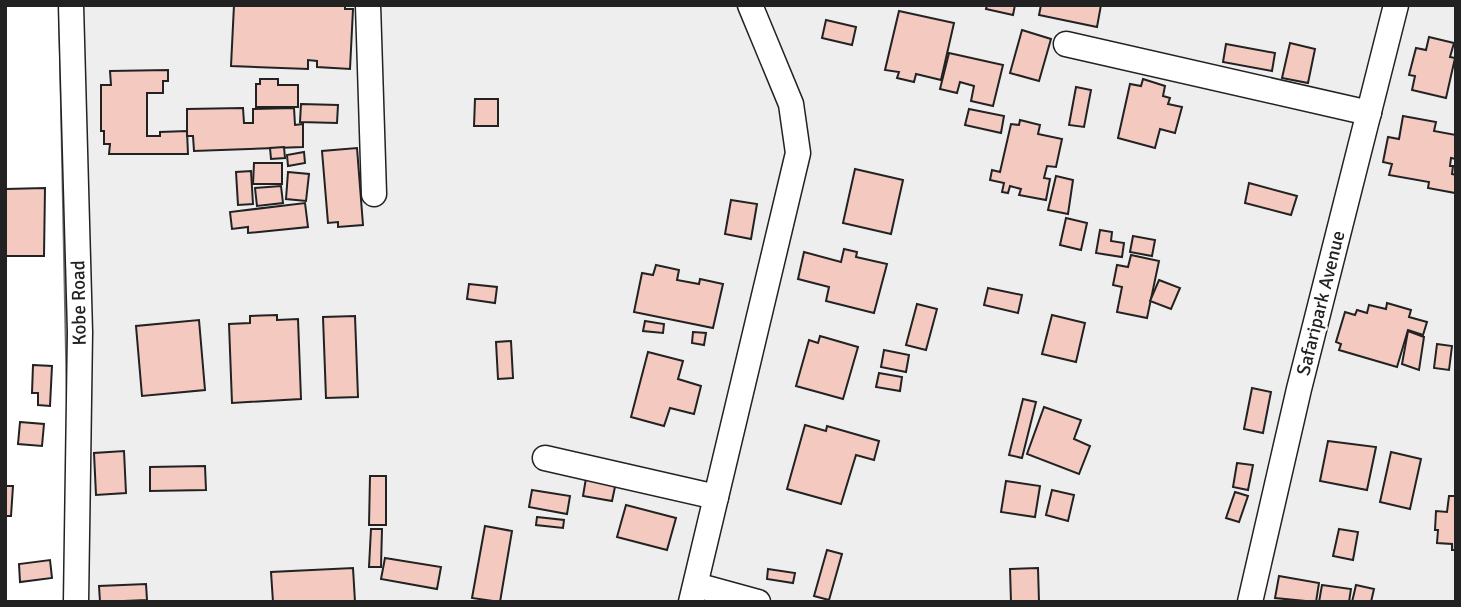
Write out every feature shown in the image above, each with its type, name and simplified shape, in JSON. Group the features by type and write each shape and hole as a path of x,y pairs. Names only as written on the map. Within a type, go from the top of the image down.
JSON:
{"street":[{"name":"Kobe Road","path":"71,5 80,332 76,602"},
{"path":"368,5 374,194"},
{"path":"750,5 791,104 798,153 693,594 758,602"},
{"name":"Safaripark Avenue","path":"1250,602 1299,389 1396,5"},
{"path":"1066,44 1369,113"},
{"path":"545,458 716,497"}],"shaded area":[{"path":"59,5 1456,5 1456,602 71,602"}],"building":[{"path":"234,5 345,5 345,9 353,9 350,69 317,67 317,61 308,60 308,69 231,66"},
{"path":"987,5 1015,5 1013,15 986,9"},
{"path":"1041,5 1101,5 1097,27 1039,15"},
{"path":"899,11 954,23 941,80 916,74 914,82 897,78 899,72 885,70"},
{"path":"826,20 856,27 852,45 822,38"},
{"path":"1022,30 1051,39 1039,81 1010,73"},
{"path":"1429,37 1454,43 1450,57 1455,58 1446,98 1412,90 1415,76 1409,75 1416,48 1426,50"},
{"path":"1290,43 1315,49 1308,83 1282,78"},
{"path":"1226,44 1275,53 1272,71 1223,62"},
{"path":"949,53 1003,65 993,106 971,101 974,86 960,82 957,93 940,89"},
{"path":"168,70 168,81 163,81 163,93 147,93 147,136 160,136 160,132 187,131 188,154 109,154 110,144 104,144 104,131 101,131 101,85 111,85 110,71"},
{"path":"260,79 278,79 278,85 298,85 298,107 256,107 256,84 260,84"},
{"path":"1143,79 1165,86 1163,96 1170,98 1168,104 1182,107 1175,133 1160,129 1155,148 1118,138 1130,84 1141,86"},
{"path":"1076,87 1091,90 1084,127 1069,125"},
{"path":"475,99 498,99 498,126 474,126"},
{"path":"301,104 338,105 337,123 300,122"},
{"path":"243,108 244,123 253,123 253,109 294,108 295,125 303,124 303,147 194,151 193,136 187,136 187,109"},
{"path":"969,109 1004,116 1001,133 965,125"},
{"path":"1403,116 1436,122 1434,131 1456,135 1456,159 1451,158 1450,166 1453,166 1452,174 1456,175 1455,193 1428,188 1429,182 1389,175 1392,164 1383,162 1388,137 1399,139"},
{"path":"1020,120 1040,125 1038,134 1062,139 1056,167 1047,166 1044,178 1050,179 1046,200 1019,195 1021,189 1010,186 1008,193 1002,192 1004,183 990,180 992,170 1000,172 1011,124 1019,125"},
{"path":"284,147 285,158 271,159 270,148"},
{"path":"357,148 363,225 338,227 338,222 328,223 322,151"},
{"path":"304,152 305,163 288,166 287,155"},
{"path":"254,163 282,163 282,184 253,184"},
{"path":"855,169 903,180 891,234 843,223"},
{"path":"251,171 253,204 238,205 236,172"},
{"path":"288,172 309,174 306,201 286,199"},
{"path":"1056,176 1073,180 1068,214 1048,210"},
{"path":"1249,183 1297,196 1291,215 1245,203"},
{"path":"281,186 283,203 257,206 255,188"},
{"path":"45,188 44,256 6,256 6,189"},
{"path":"731,200 757,204 751,239 725,234"},
{"path":"305,203 308,227 248,233 248,227 232,229 230,212"},
{"path":"1066,218 1087,223 1081,250 1060,245"},
{"path":"1100,230 1112,232 1111,241 1124,243 1122,257 1096,253"},
{"path":"1133,236 1155,240 1152,256 1130,252"},
{"path":"844,249 857,252 856,257 887,264 874,313 826,301 829,287 798,279 804,252 841,262"},
{"path":"1131,255 1159,261 1147,318 1117,312 1122,287 1113,285 1117,265 1128,267"},
{"path":"656,265 679,270 677,280 699,284 700,279 723,284 713,328 634,312 642,273 653,275"},
{"path":"1159,280 1180,288 1171,309 1150,301"},
{"path":"469,284 497,287 495,303 467,299"},
{"path":"988,288 1022,295 1018,313 984,305"},
{"path":"1387,303 1411,310 1409,317 1427,322 1423,335 1408,330 1397,367 1339,350 1341,344 1336,342 1345,312 1355,315 1357,310 1367,313 1369,305 1386,309"},
{"path":"917,304 937,309 926,350 906,345"},
{"path":"277,315 277,320 298,319 301,399 232,403 229,324 250,323 250,316"},
{"path":"1052,315 1085,323 1076,362 1042,354"},
{"path":"355,316 358,397 326,398 323,317"},
{"path":"199,320 205,390 142,396 136,326"},
{"path":"645,321 664,324 663,333 643,331"},
{"path":"1408,331 1424,337 1419,370 1402,364"},
{"path":"693,332 706,333 704,345 692,343"},
{"path":"820,336 858,347 843,399 796,386 809,340 818,343"},
{"path":"511,341 513,378 498,379 496,342"},
{"path":"1437,344 1452,346 1449,370 1434,368"},
{"path":"884,350 909,355 906,372 881,367"},
{"path":"648,352 683,361 678,379 701,386 694,414 670,408 664,426 631,417"},
{"path":"33,365 52,366 50,406 38,405 38,393 32,393"},
{"path":"879,373 902,377 900,391 876,387"},
{"path":"1252,388 1271,392 1263,433 1244,429"},
{"path":"1023,399 1036,402 1022,458 1009,455"},
{"path":"1044,407 1081,420 1074,439 1090,446 1079,474 1027,454"},
{"path":"20,422 44,424 42,446 18,444"},
{"path":"805,425 826,431 827,426 879,441 874,460 856,455 841,504 787,489"},
{"path":"1328,441 1376,447 1367,490 1320,481"},
{"path":"124,451 126,493 96,495 94,453"},
{"path":"1391,452 1421,459 1410,509 1380,502"},
{"path":"1237,463 1253,465 1248,490 1233,487"},
{"path":"205,466 206,490 150,491 150,467"},
{"path":"370,476 386,476 386,525 369,525"},
{"path":"586,478 616,482 612,501 583,496"},
{"path":"1006,481 1040,486 1035,517 1001,512"},
{"path":"5,486 13,486 11,516 5,516"},
{"path":"532,490 570,496 567,514 529,507"},
{"path":"1052,490 1074,495 1068,521 1046,515"},
{"path":"1235,492 1248,496 1239,522 1226,518"},
{"path":"1449,496 1456,496 1456,550 1452,550 1452,544 1437,543 1438,530 1435,530 1436,511 1447,512"},
{"path":"626,505 676,518 667,550 617,537"},
{"path":"537,517 564,520 563,528 536,525"},
{"path":"485,526 512,531 500,602 472,598"},
{"path":"371,529 382,529 381,567 369,567"},
{"path":"1339,529 1358,532 1353,560 1333,556"},
{"path":"827,550 842,554 829,600 814,596"},
{"path":"385,558 441,567 437,589 381,579"},
{"path":"50,560 52,578 20,582 19,564"},
{"path":"353,568 355,602 273,602 271,572"},
{"path":"1038,568 1039,602 1011,602 1010,569"},
{"path":"768,569 795,573 793,583 767,579"},
{"path":"1279,576 1319,583 1316,602 1275,598"},
{"path":"146,584 147,600 100,602 99,586"},
{"path":"1322,585 1351,589 1349,602 1319,602"},
{"path":"1356,585 1374,589 1371,602 1352,602"}]}
